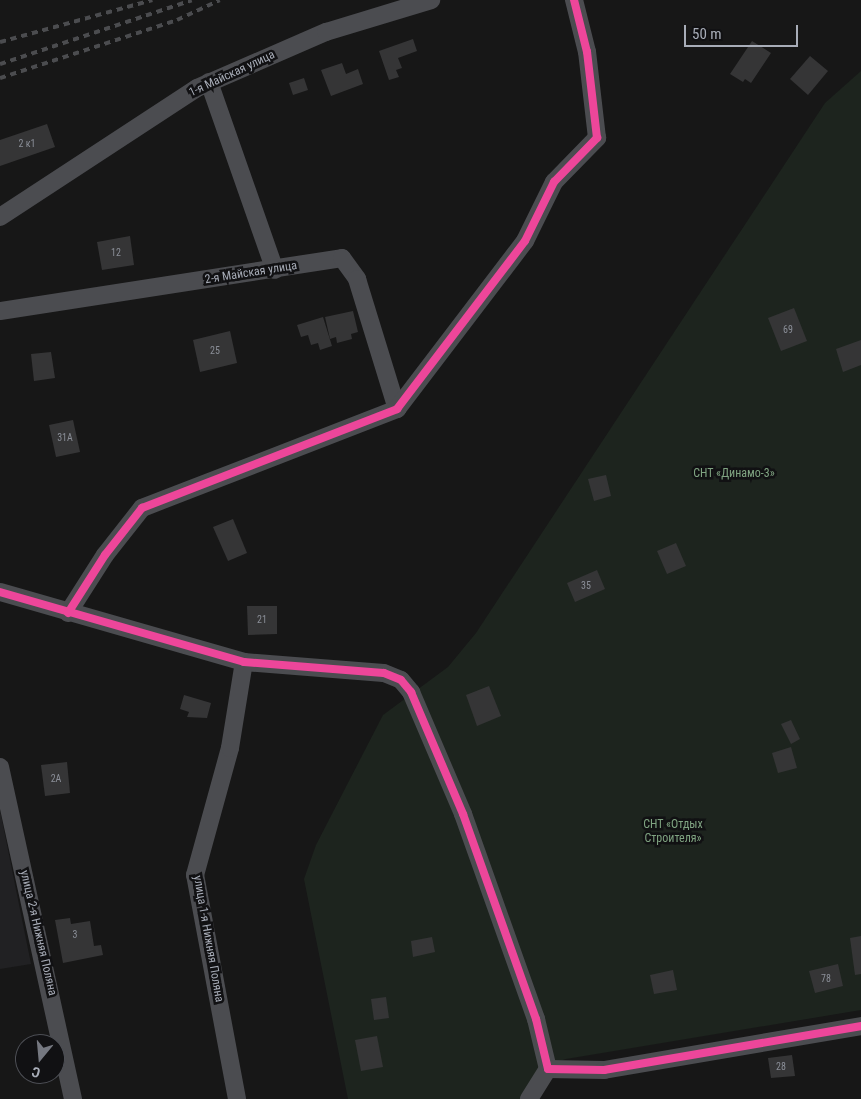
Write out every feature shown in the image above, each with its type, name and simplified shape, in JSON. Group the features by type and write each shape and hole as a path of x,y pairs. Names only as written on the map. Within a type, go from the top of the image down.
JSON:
{"street":[{"name":"1-я Майская улица","path":"0,218 63,172 209,82 326,32 432,0"},
{"path":"68,613 104,555 142,508 397,409 525,241 554,182 597,138 587,52 574,0"},
{"path":"209,82 276,270"},
{"name":"2-я Майская улица","path":"0,311 276,270 342,258 357,279 397,409"},
{"path":"0,592 244,662 384,673 402,680 411,692 466,824 536,1020 548,1069 529,1099"},
{"name":"улица 1-я Нижняя Поляна","path":"237,1099 195,875 230,748 244,662"},
{"name":"улица 2-я Нижняя Поляна","path":"0,767 73,1099"},
{"path":"548,1069 604,1070 861,1026"}],"shaded area":[{"path":"0,810 31,964 0,969"}],"green space":[{"path":"861,71 861,1010 566,1059 540,1067 520,1099 348,1099 304,879 316,845 383,715 448,667 476,633 825,103"}],"building":[{"path":"413,39 417,51 398,58 402,68 396,70 399,77 389,80 379,51"},
{"path":"752,41 771,53 751,83 745,79 743,82 730,74"},
{"path":"810,56 828,71 808,95 790,79"},
{"path":"342,63 346,74 358,69 363,84 331,96 321,70"},
{"path":"304,78 308,90 293,95 289,83"},
{"path":"47,124 55,147 0,166 0,140"},
{"path":"130,236 134,265 102,270 97,242"},
{"path":"794,308 807,341 781,351 768,318"},
{"path":"353,311 358,332 351,334 352,339 337,343 336,337 330,339 325,317"},
{"path":"323,317 332,346 320,350 318,343 311,345 308,335 301,337 297,325"},
{"path":"230,331 237,363 200,372 193,340"},
{"path":"861,340 861,365 843,372 836,349"},
{"path":"51,352 55,378 34,381 31,354"},
{"path":"73,420 80,452 56,457 49,425"},
{"path":"606,475 611,496 594,501 588,479"},
{"path":"233,519 247,553 228,561 213,527"},
{"path":"676,543 686,566 667,574 657,551"},
{"path":"597,570 605,589 575,602 567,583"},
{"path":"247,606 277,606 277,634 248,635"},
{"path":"489,686 501,716 477,726 466,695"},
{"path":"184,695 211,703 207,718 187,717 189,712 180,709"},
{"path":"791,720 800,739 791,744 781,724"},
{"path":"791,747 797,768 778,773 772,753"},
{"path":"67,762 70,793 45,796 41,765"},
{"path":"70,918 71,924 90,921 94,946 101,945 103,955 63,963 55,920"},
{"path":"861,936 861,974 855,975 850,938"},
{"path":"432,937 435,952 413,957 411,941"},
{"path":"838,964 843,986 815,993 809,971"},
{"path":"673,970 677,990 654,994 650,975"},
{"path":"386,997 389,1018 374,1020 371,999"},
{"path":"377,1036 383,1067 361,1071 355,1040"},
{"path":"792,1055 795,1076 771,1078 768,1058"}],"railway":[{"path":"0,42 152,0"},
{"path":"0,64 192,0"},
{"path":"0,78 177,20 220,0"}],"cycle path":[{"path":"68,613 105,555 142,508 397,409 525,241 554,182 597,138 587,52 574,0"},
{"path":"0,592 244,662 384,673 401,680 411,692 463,814 536,1019 548,1069 604,1070 861,1026"}],"park label":[{"name":"СНТ «Динамо-3»","path":"734,474"},
{"name":"СНТ «Отдых Строителя»","path":"673,832"}]}
